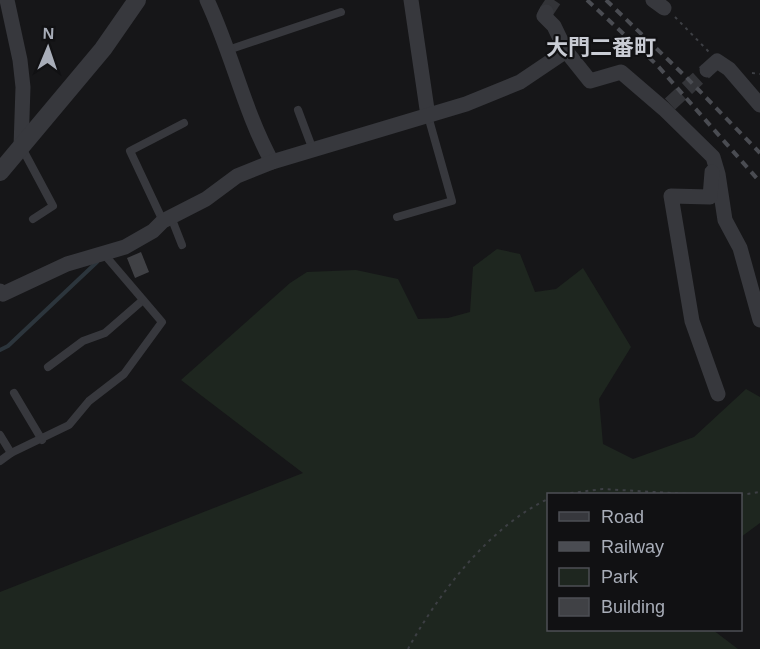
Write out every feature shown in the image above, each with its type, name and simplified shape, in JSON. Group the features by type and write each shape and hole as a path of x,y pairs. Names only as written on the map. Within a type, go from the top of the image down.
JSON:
{"street":[{"path":"7,0 20,60 23,87 21,147"},
{"path":"0,172 104,49 137,0"},
{"path":"207,0 228,50 261,142 272,162"},
{"path":"411,0 428,116"},
{"path":"546,12 544,16 554,26 566,51 590,81 621,72 667,106 713,157 725,220 740,248 760,320"},
{"path":"0,291 3,294 67,264 125,247 153,231 167,219 206,199 237,176 272,162 466,104 520,82 566,51"},
{"path":"712,65 729,69 760,105"},
{"path":"713,157 710,197 671,196 692,321 718,394"}],"lane":[{"path":"228,50 341,12"},
{"path":"298,110 313,150"},
{"path":"397,217 452,201 428,116"},
{"path":"182,245 130,151 184,123"},
{"path":"21,147 53,206 33,219"},
{"path":"0,461 11,453 69,425 89,401 124,374 162,322 102,252"},
{"path":"48,367 83,341 105,333 144,300"},
{"path":"14,393 42,440"},
{"path":"0,435 11,453"}],"path":[{"path":"659,4 688,29 712,65"},
{"path":"576,493 603,489 660,493"},
{"path":"742,495 760,492"},
{"path":"408,649 424,620 451,582 497,534 534,505 547,500"}],"green space":[{"path":"497,249 520,254 535,292 556,289 583,268 631,347 599,399 603,444 633,459 694,437 746,389 760,397 760,523 742,536 742,493 547,493 547,631 714,631 738,649 0,649 0,592 303,473 181,380 290,283 307,272 356,270 398,279 418,319 448,318 470,312 473,267"}],"building":[{"path":"141,252 149,272 135,278 127,258"}],"waterway":[{"path":"0,350 8,346 97,262"}],"tunnel":[{"path":"546,12 554,0"},
{"path":"670,104 707,70"}],"railway":[{"path":"587,0 657,65 760,182"},
{"path":"606,0 760,153"}],"district":[{"name":"大門二番町","path":"601,47"}]}
